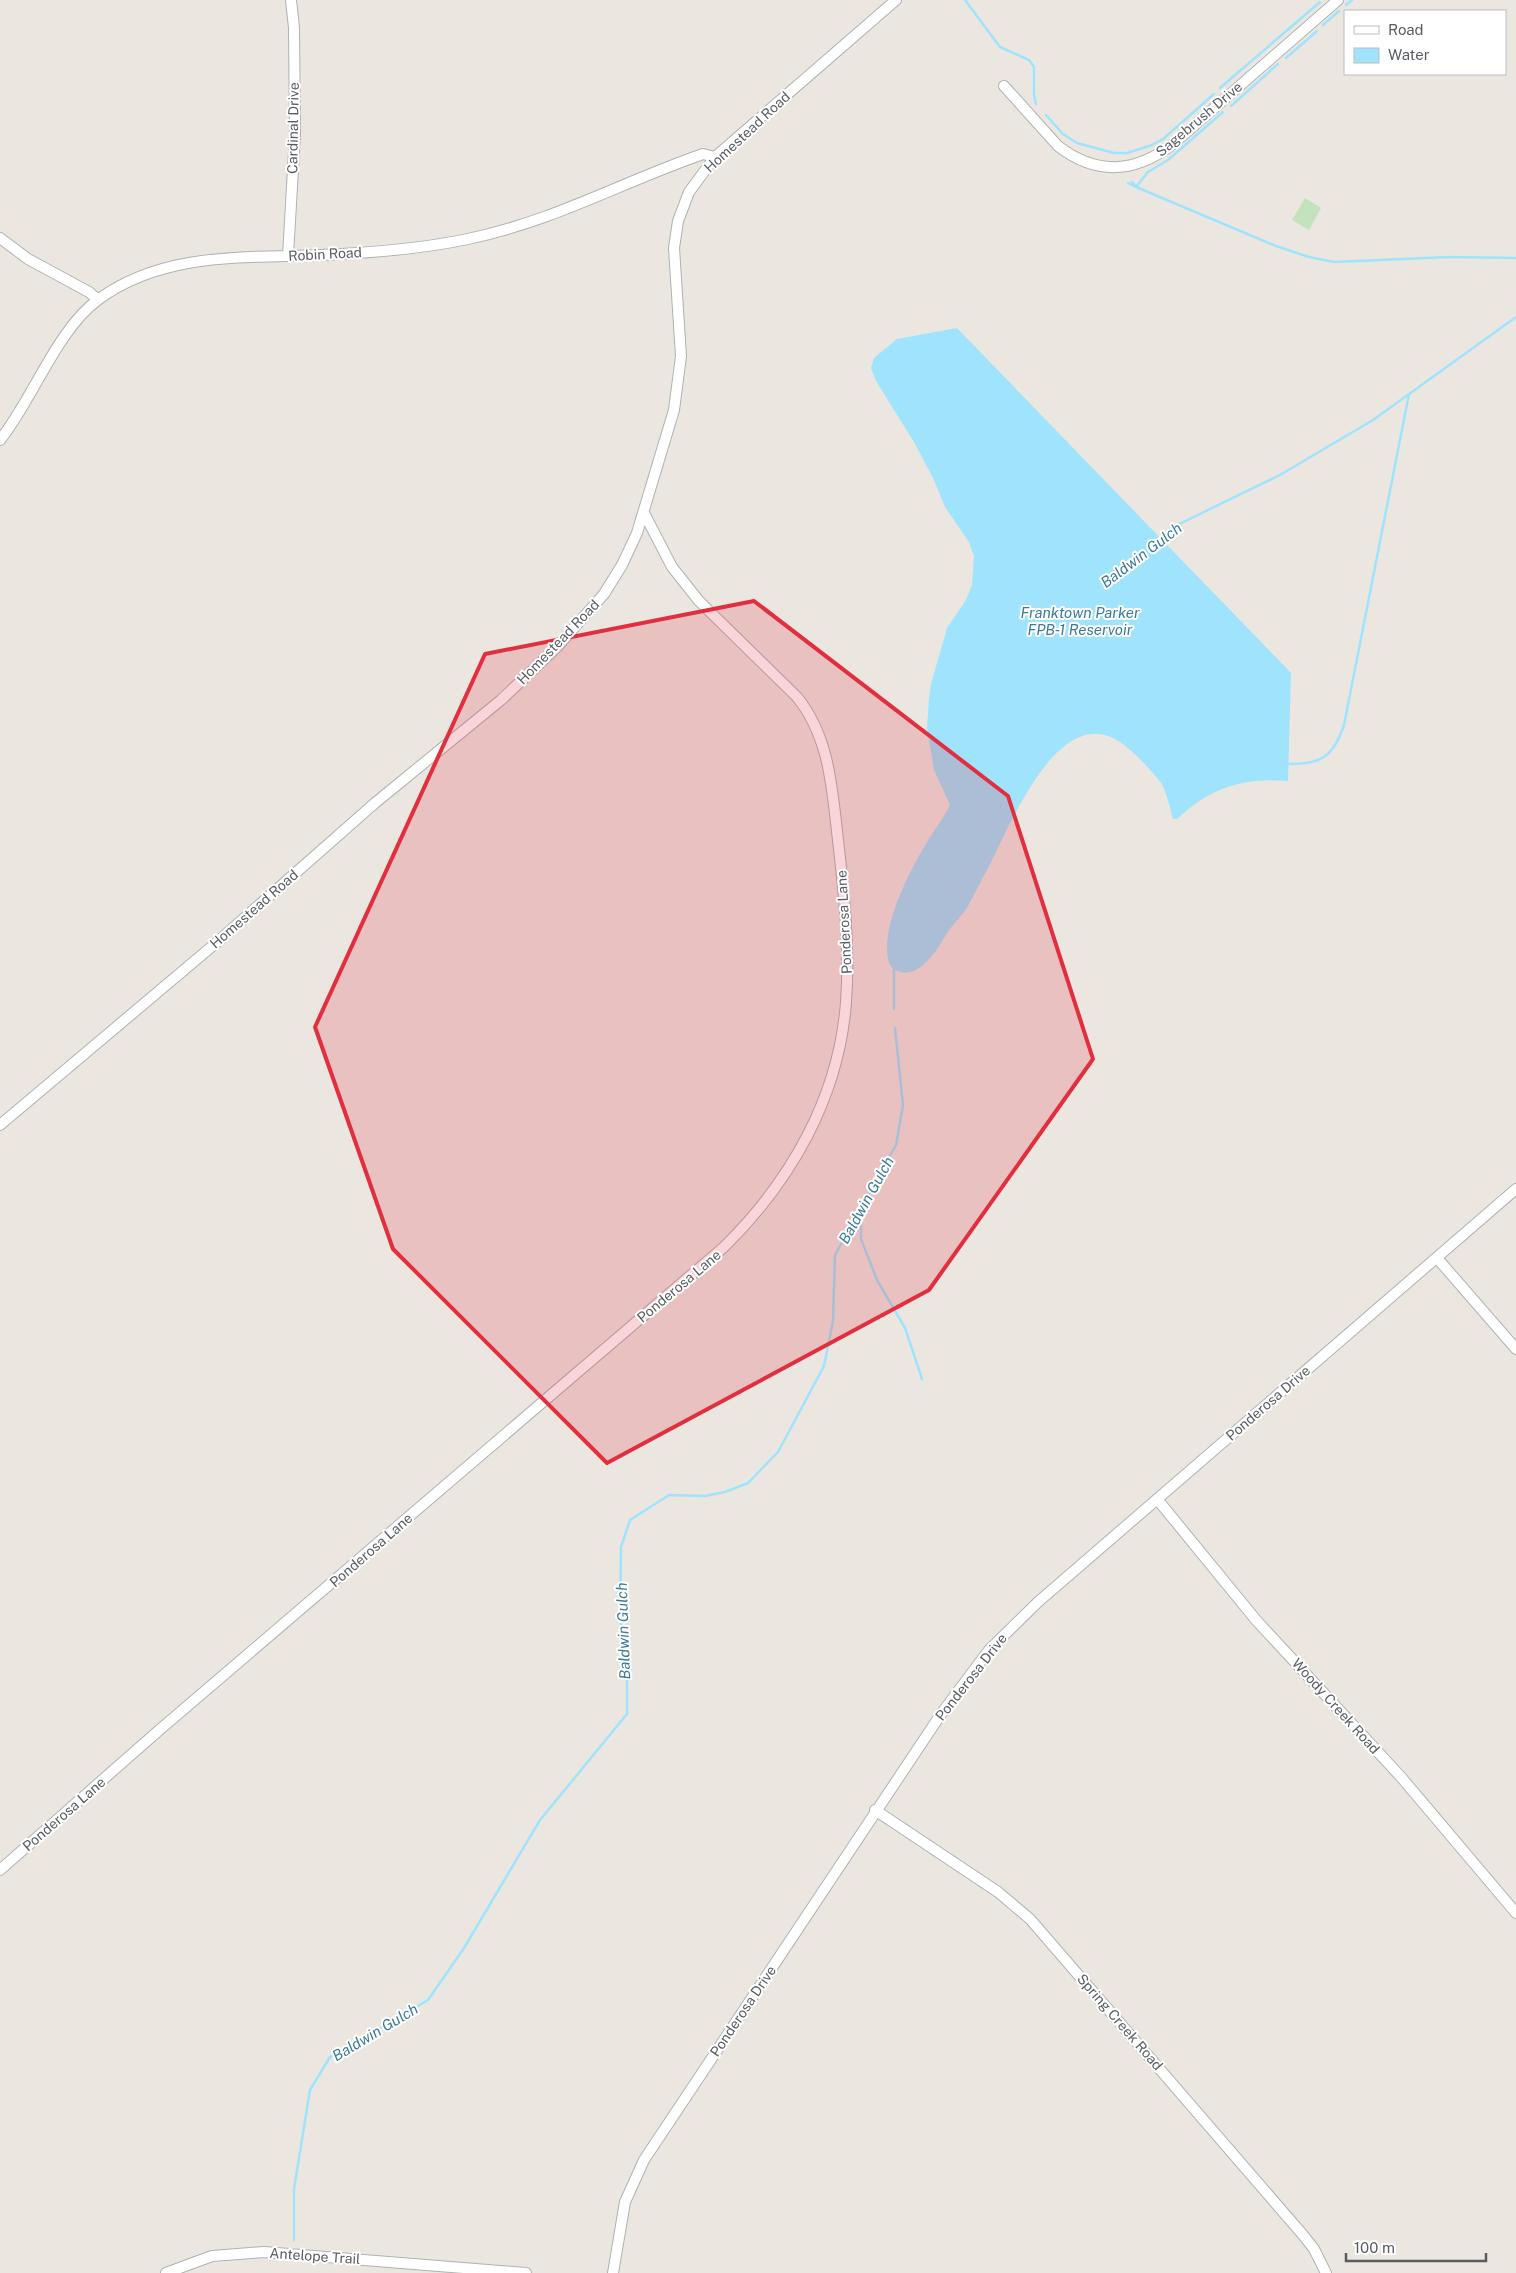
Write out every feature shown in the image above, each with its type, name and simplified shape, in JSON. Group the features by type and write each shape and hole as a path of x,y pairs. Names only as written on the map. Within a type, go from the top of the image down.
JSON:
{"street":[{"name":"Cardinal Drive","path":"288,256 295,134 294,28 291,0"},
{"name":"Homestead Road","path":"0,1126 216,943 376,803 477,720 540,665 604,594 629,552 644,513 678,390 681,356 674,261 678,221 689,192 715,157 896,0"},
{"name":"Sagebrush Drive","path":"1004,86 1058,146 1067,153 1100,166 1117,167 1140,164 1173,144 1338,0"},
{"name":"Robin Road","path":"0,440 27,402 66,335 98,300 145,275 181,263 232,257 288,256 407,248 449,243 493,233 562,212 673,164 703,154 715,157"},
{"path":"0,238 28,259 89,292 98,300"},
{"name":"Ponderosa Lane","path":"0,1870 161,1729 724,1247 767,1200 806,1140 833,1072 846,1002 847,952 844,899 828,765 822,741 808,711 796,697 699,602 672,567 644,513"},
{"name":"Ponderosa Drive","path":"613,2273 625,2202 644,2160 875,1810 961,1686 1002,1636 1157,1499 1516,1189"},
{"path":"1437,1258 1516,1349"},
{"name":"Woody Creek Road","path":"1157,1499 1256,1620 1400,1777 1516,1913"},
{"name":"Spring Creek Road","path":"875,1810 998,1892 1030,1918 1296,2227 1314,2249 1326,2273"},
{"name":"Antelope Trail","path":"166,2273 212,2256 264,2252 526,2273"}],"highlighted area":[{"path":"754,601 1008,796 1093,1059 929,1290 607,1463 393,1249 315,1027 485,654"}],"green space":[{"path":"1305,198 1321,208 1309,230 1292,220"}],"water":[{"name":"Franktown Parker FPB-1 Reservoir","path":"957,328 1291,673 1288,781 1256,781 1228,787 1202,799 1177,819 1173,819 1167,796 1161,783 1129,749 1101,734 1079,737 1059,751 1041,772 1024,797 968,906 938,947 926,963 919,968 911,972 903,972 894,969 890,965 887,954 888,935 891,920 908,876 950,805 934,770 927,728 929,698 931,684 947,628 966,600 972,585 974,556 969,542 945,507 934,480 914,442 876,381 871,368 874,358 897,339"}],"waterway":[{"path":"965,0 1000,47 1029,60 1034,67 1034,95 1036,104"},
{"path":"1346,5 1352,0"},
{"path":"1220,88 1320,2"},
{"path":"1323,25 1339,11"},
{"path":"1286,58 1317,31"},
{"path":"1231,106 1278,64"},
{"path":"1046,115 1063,134 1077,143 1114,153 1127,153 1152,145 1163,139 1214,94"},
{"path":"1128,183 1136,187 1148,172 1168,160 1223,112"},
{"path":"1132,182 1136,187 1276,246 1309,257 1334,262 1448,257 1516,258"},
{"name":"Baldwin Gulch","path":"1159,538 1171,528 1280,475 1373,420 1516,317"},
{"path":"1285,764 1307,763 1324,757 1335,745 1344,725 1409,394"},
{"name":"Baldwin Gulch","path":"894,966 894,1009"},
{"name":"Baldwin Gulch","path":"294,2240 294,2189 310,2090 330,2057 428,2000 464,1948 540,1820 627,1714 627,1681 620,1610 621,1547 630,1520 669,1495 705,1496 725,1492 748,1483 778,1452 824,1366 833,1321 835,1255 896,1145 903,1105 895,1028"},
{"path":"861,1213 861,1239 877,1280 905,1328 922,1379"}]}
